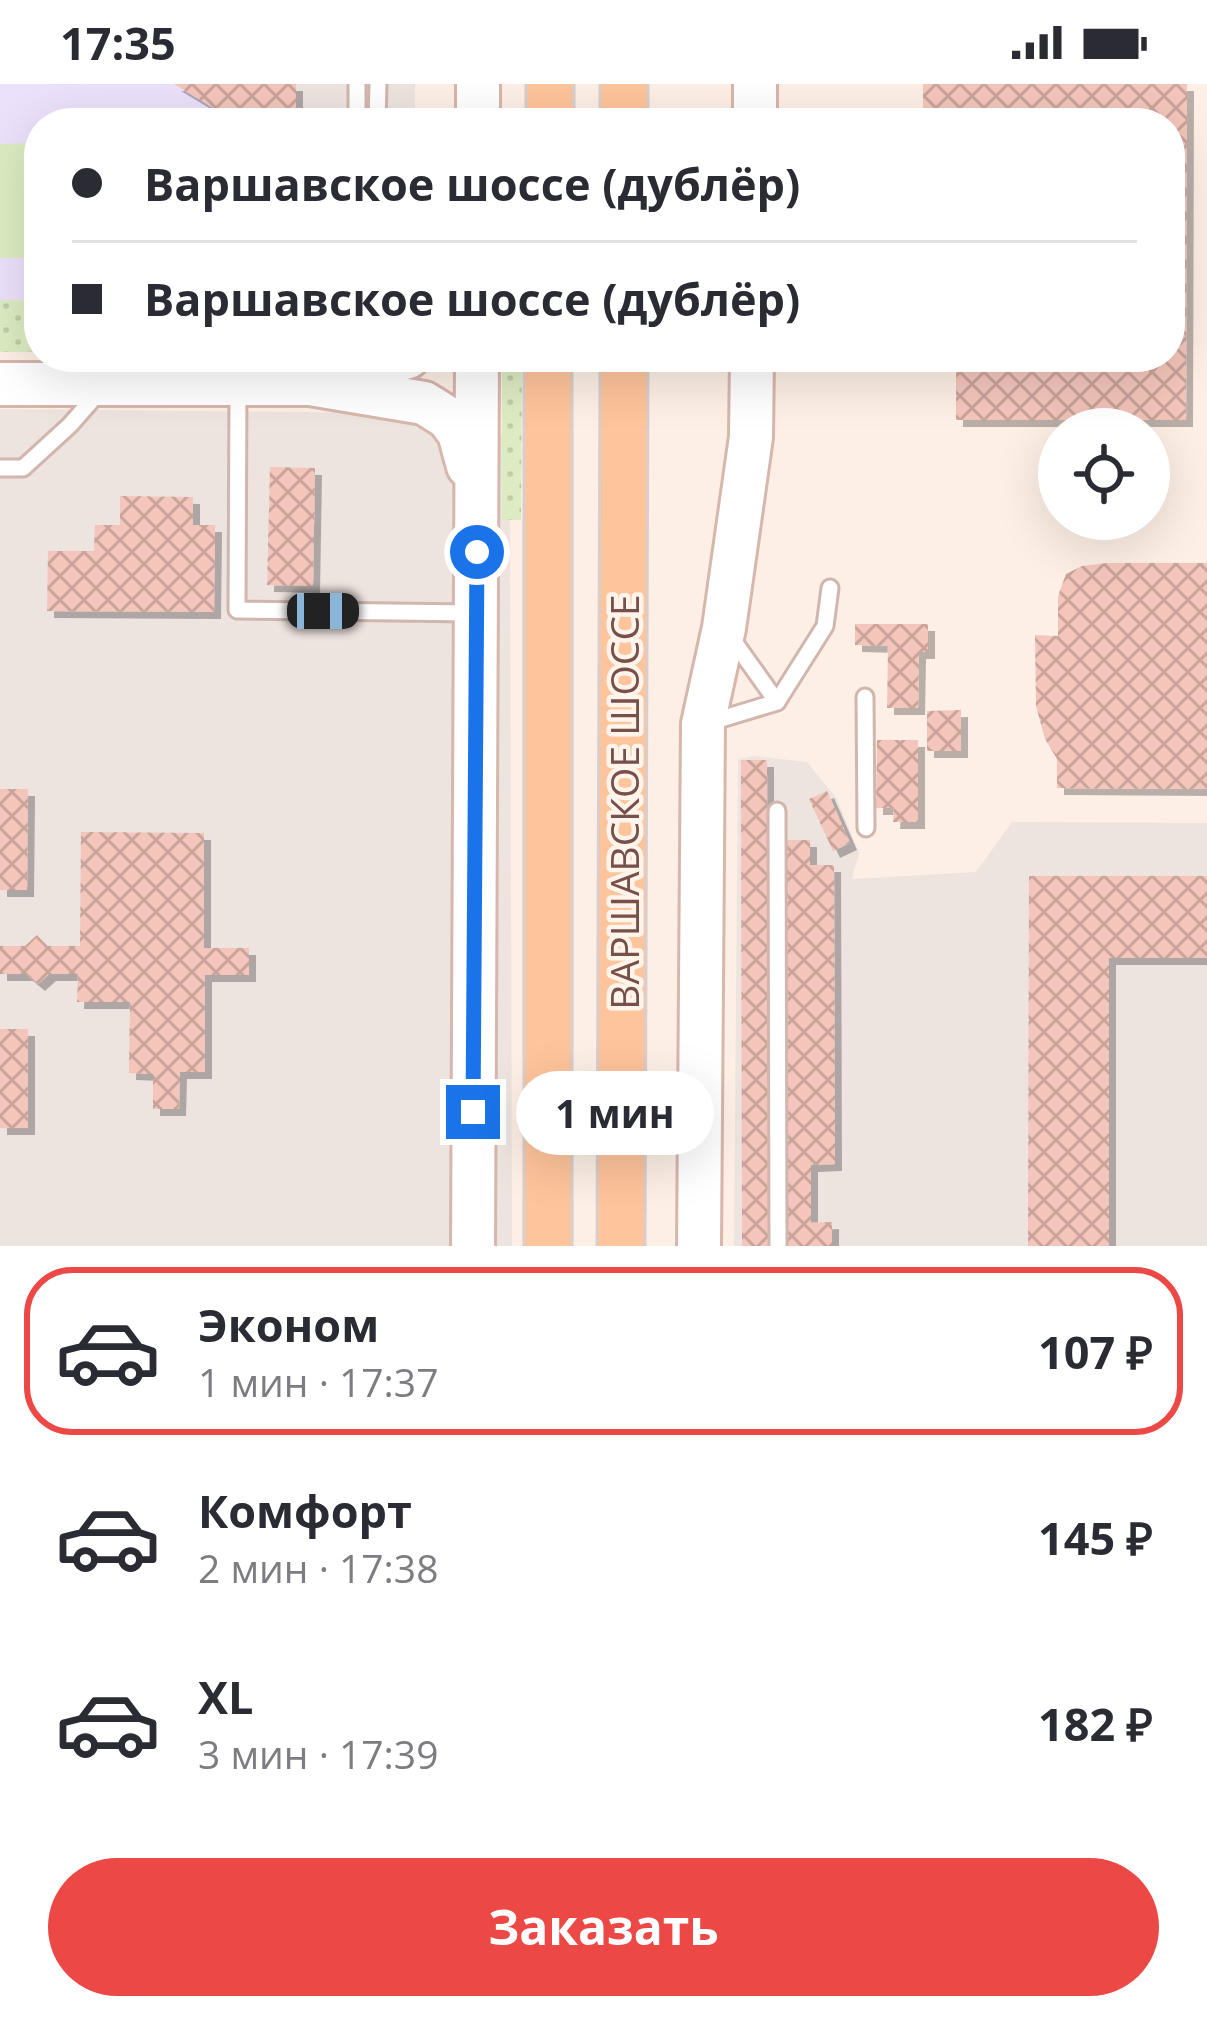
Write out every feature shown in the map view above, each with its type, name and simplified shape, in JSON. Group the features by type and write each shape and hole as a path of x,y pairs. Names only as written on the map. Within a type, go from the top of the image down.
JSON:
{"main road":[{"path":"0,384 238,386 332,372"},
{"path":"472,1246 478,372"},
{"name":"ВАРШАВСКОЕ ШОССЕ","path":"548,372 548,1246"},
{"name":"ВАРШАВСКОЕ ШОССЕ","path":"621,1246 624,372"},
{"path":"699,1246 703,724 724,628 751,437 752,372"},
{"path":"291,380 424,403 448,418 467,458 477,521"}],"lane":[{"path":"0,468 23,468 70,425 103,386"},
{"path":"238,386 237,610 477,613"},
{"path":"703,724 777,702 825,626 830,588"},
{"path":"724,628 777,702"},
{"path":"865,697 866,828"},
{"path":"777,811 778,1246"}],"shaded area":[{"path":"0,84 415,84 415,108 24,108 24,300 0,301"},
{"path":"0,84 174,84 214,108 24,108 24,299 0,299"},
{"path":"0,409 485,414 504,437 510,475 512,1246 0,1246"},
{"path":"754,756 807,762 837,799 859,853 852,879 976,872 1012,822 1207,823 1207,1246 734,1246 738,759"}],"green space":[{"path":"24,143 24,258 0,258 0,144"},
{"path":"24,300 24,352 0,352 0,301"},
{"path":"502,372 522,372 521,520 502,520"}],"building":[{"path":"174,84 296,84 296,108 214,108"},
{"path":"923,84 1187,84 1186,420 1170,420 1170,408 1038,408 1038,420 956,420 956,372 1185,372 1185,108 923,108"},
{"path":"270,467 315,468 313,586 267,585"},
{"path":"120,496 193,497 193,525 215,525 214,612 47,611 48,551 94,551 95,525 120,525"},
{"path":"1107,563 1207,563 1207,789 1057,788 1057,759 1045,739 1036,706 1035,635 1058,636 1058,596 1066,574"},
{"path":"855,624 928,624 928,652 919,652 918,708 887,708 888,646 855,645"},
{"path":"961,710 961,751 927,751 927,711"},
{"path":"877,740 918,740 918,822 893,822 894,808 876,808"},
{"path":"741,760 767,760 768,1246 742,1246"},
{"path":"0,789 28,789 27,890 0,890"},
{"path":"827,791 850,843 833,851 809,799"},
{"path":"81,832 204,833 204,948 249,948 249,975 205,975 205,1072 180,1072 179,1109 153,1109 153,1074 129,1073 130,1002 77,1002 78,974 49,974 38,984 26,974 0,974 0,946 25,946 37,935 47,946 80,946"},
{"path":"786,840 810,840 810,865 834,865 835,1164 811,1165 811,1223 832,1222 832,1246 786,1246"},
{"path":"1029,876 1207,876 1207,958 1109,958 1109,1246 1028,1246"},
{"path":"0,1029 28,1029 28,1128 0,1128"}],"route":[{"path":"473,1112 477,552"}]}
